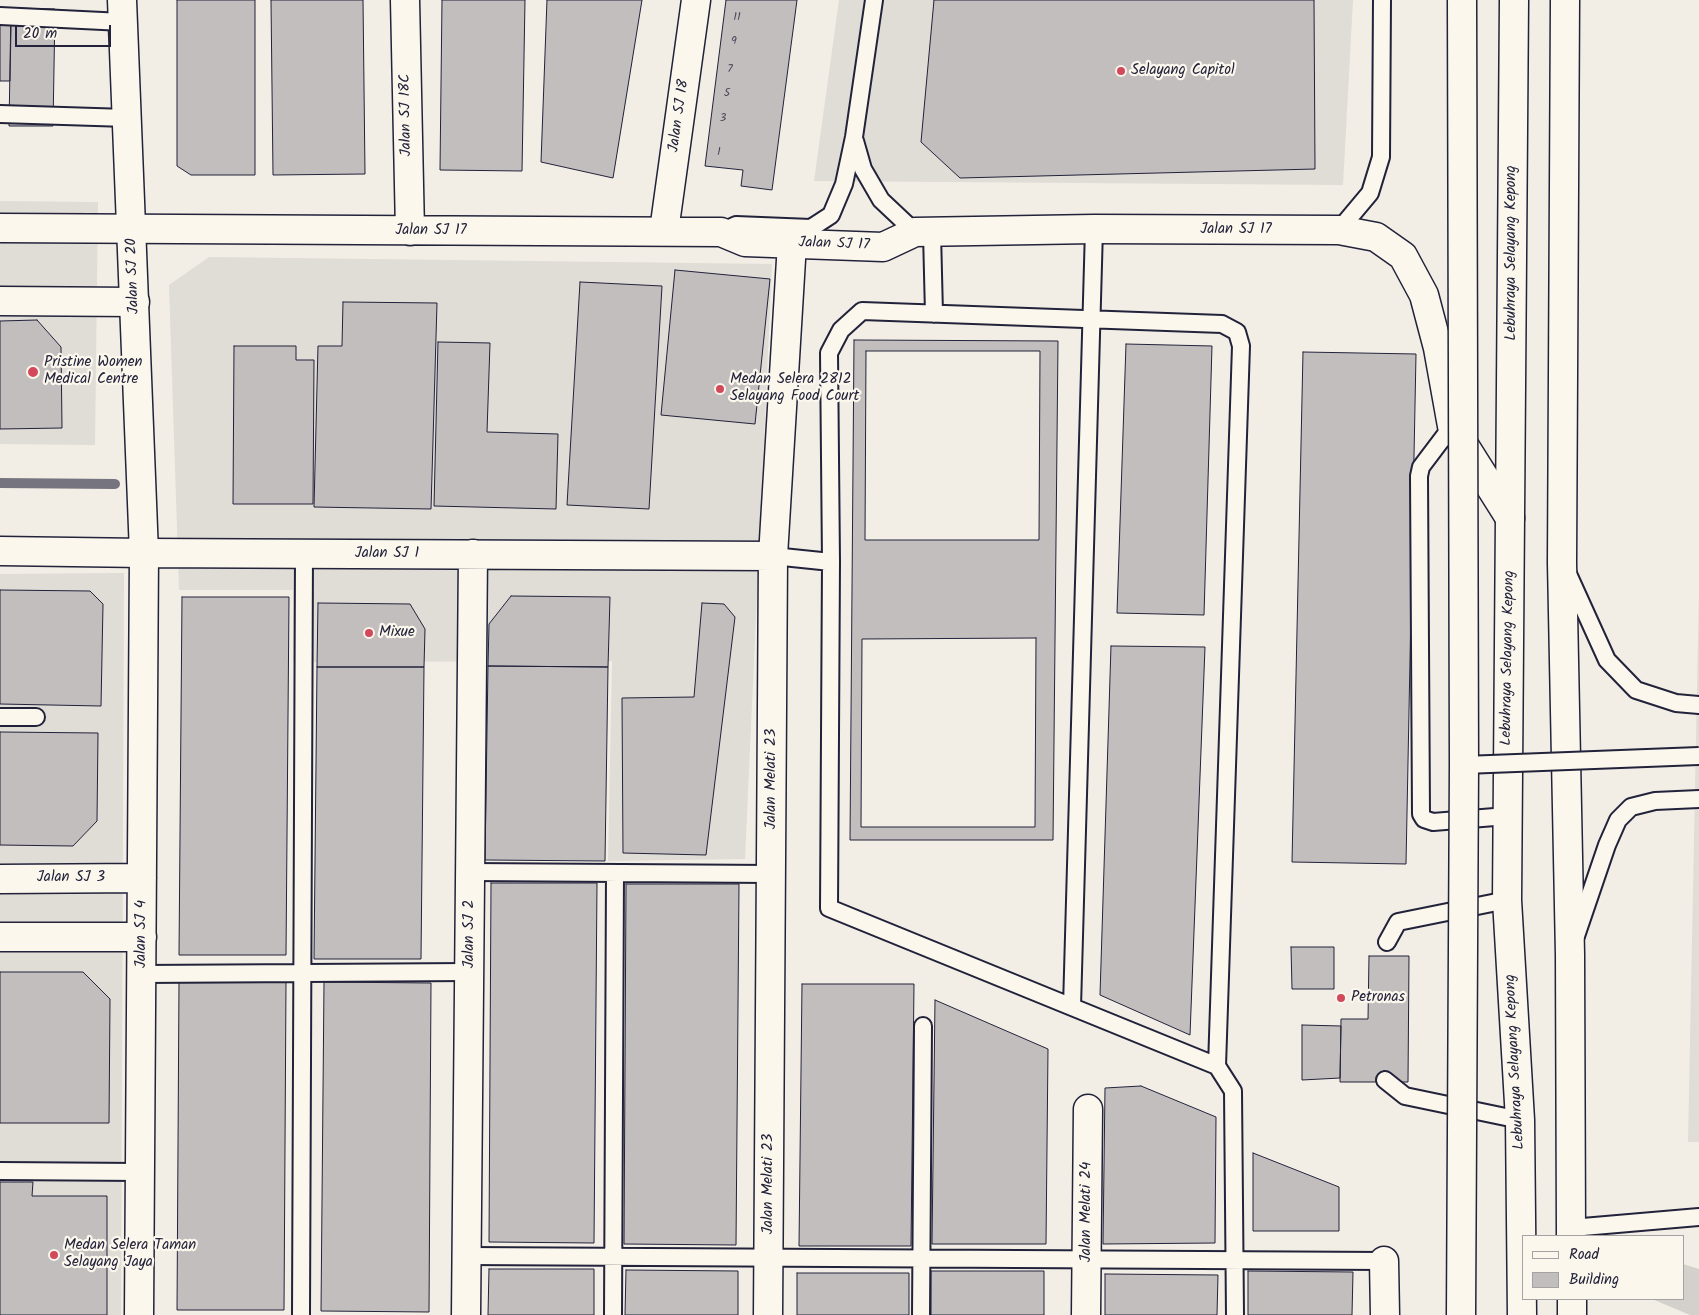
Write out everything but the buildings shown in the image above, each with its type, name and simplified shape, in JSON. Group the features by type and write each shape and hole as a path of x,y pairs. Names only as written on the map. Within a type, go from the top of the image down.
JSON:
{"street":[{"name":"Jalan SJ 18C","path":"405,0 410,230"},
{"name":"Jalan SJ 18","path":"664,231 696,0"},
{"path":"1461,1315 1464,765 1462,0"},
{"name":"Lebuhraya Selayang Kepong","path":"1514,0 1507,900 1520,1120 1522,1315"},
{"path":"1565,0 1562,563 1570,955 1571,1232"},
{"name":"Jalan SJ 20","path":"123,11 144,552"},
{"name":"Jalan SJ 17","path":"0,228 721,232 745,242 883,247 923,232 1094,229 1339,230 1376,236 1403,256 1424,295 1438,348 1452,426 1510,518"},
{"name":"Jalan Melati 23","path":"768,1315 774,556 792,243"},
{"path":"0,302 135,302"},
{"name":"Jalan SJ 1","path":"0,551 774,556"},
{"name":"Jalan SJ 4","path":"139,1315 144,552"},
{"name":"Jalan SJ 2","path":"466,1315 473,554"},
{"name":"Jalan SJ 3","path":"0,878 142,878"},
{"path":"0,937 142,937"},
{"name":"Jalan Melati 24","path":"1086,1315 1088,1108"},
{"path":"1384,1262 1385,1315"},
{"path":"1572,1300 1572,1315"}],"lane":[{"path":"721,232 736,225 811,228 831,215 844,184 854,137 874,0"},
{"path":"1339,230 1370,193 1381,157 1382,0"},
{"path":"0,16 123,11"},
{"path":"0,114 127,118"},
{"path":"854,137 862,169 881,200 923,232 934,314"},
{"path":"1072,1007 1094,229"},
{"path":"1217,1066 828,908 832,562 828,353 841,330 862,311 1222,324 1236,332 1242,346 1217,1066 1233,1091 1236,1315"},
{"path":"1452,426 1421,467 1419,476 1420,814 1424,820 1433,822 1507,816"},
{"path":"302,1315 304,553"},
{"path":"774,556 832,562"},
{"path":"1562,563 1607,660 1636,690 1676,703 1699,706"},
{"path":"0,716 36,716"},
{"path":"1464,765 1699,756"},
{"path":"1570,955 1607,845 1618,820 1631,807 1655,802 1699,799"},
{"path":"470,872 772,874"},
{"path":"613,1315 615,873"},
{"path":"1387,942 1398,922 1507,900"},
{"path":"142,974 469,972"},
{"path":"921,1315 923,1026"},
{"path":"1384,1080 1405,1096 1520,1120"},
{"path":"0,1171 140,1172"},
{"path":"1571,1232 1699,1217"},
{"path":"467,1256 1384,1262"}],"shaded area":[{"name":"Selayang Capitol","path":"839,0 1353,0 1343,185 814,181"},
{"path":"0,201 98,202 95,445 0,444"},
{"path":"209,257 772,264 745,859 608,861 612,661 293,662 293,590 179,590 169,285"},
{"path":"124,573 121,1315 0,1315 0,574"},
{"path":"1699,588 1699,1142 1688,1142"},
{"path":"1684,1264 1699,1269 1699,1315 1690,1315 1654,1300 1684,1300"}],"waterway":[{"path":"0,483 115,484"}],"place":[{"name":"Selayang Capitol","path":"1121,71"},
{"name":"Pristine Women Medical Centre","path":"33,372"},
{"name":"Medan Selera 2812 Selayang Food Court","path":"720,389"},
{"name":"Mixue","path":"369,633"},
{"name":"Petronas","path":"1341,998"},
{"name":"Medan Selera Taman Selayang Jaya","path":"54,1255"}]}
